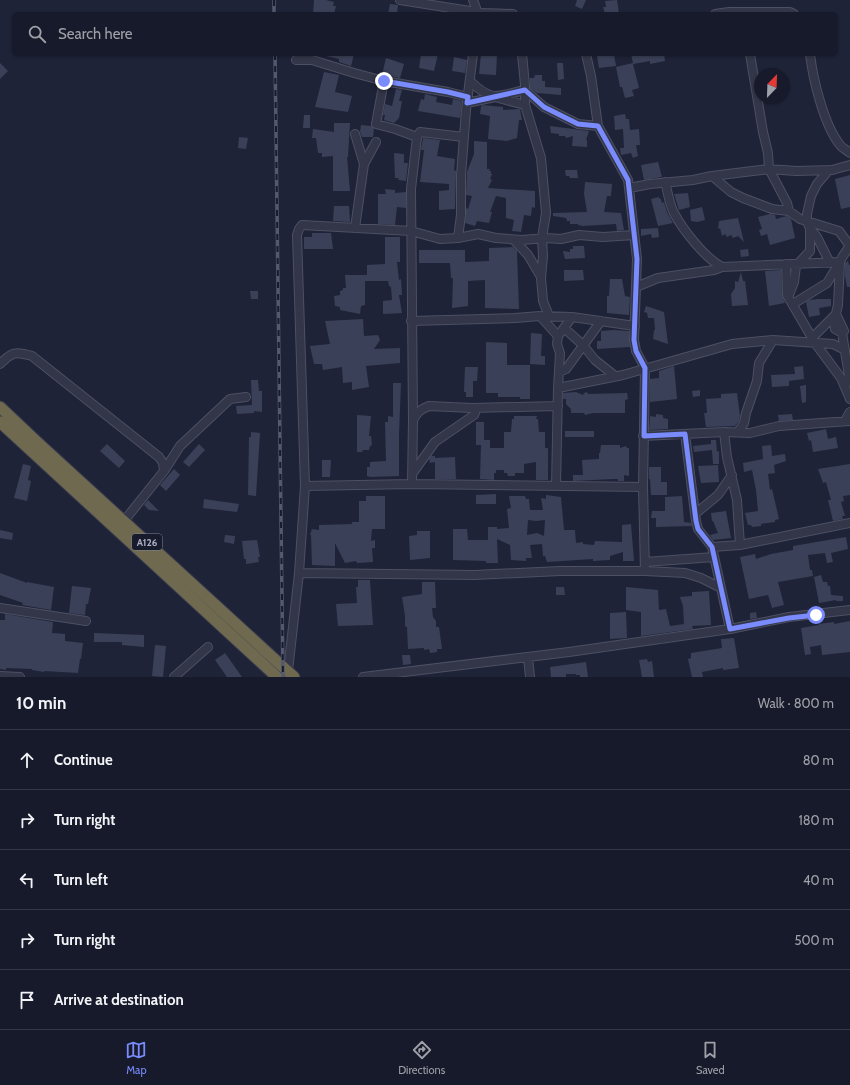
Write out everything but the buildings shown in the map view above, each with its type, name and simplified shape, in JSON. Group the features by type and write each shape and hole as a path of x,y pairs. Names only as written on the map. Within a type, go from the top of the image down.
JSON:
{"highway":[{"name":"A126","path":"0,407 291,674"},
{"name":"A126","path":"0,422 276,677"}],"street":[{"path":"400,0 470,12"},
{"path":"473,0 476,12"},
{"path":"458,238 461,216 461,176 467,100 474,56"},
{"path":"522,56 525,90 524,105 541,158 546,214 542,238 543,256 541,278 543,301 549,316"},
{"path":"586,56 591,76 598,126 628,180 629,188 637,259 634,340 636,351 645,368 643,487 645,571"},
{"path":"750,56 763,132 768,152 768,169 787,203 789,211"},
{"path":"810,56 813,74 830,127 841,146 850,153"},
{"path":"296,60 312,60 384,81 419,86 467,100 495,97 525,90"},
{"path":"384,81 376,124 417,137"},
{"path":"470,81 481,92 524,105"},
{"path":"525,90 544,107 578,124 598,126"},
{"path":"412,484 413,420 411,189 417,137 420,132 464,137"},
{"path":"355,134 364,164"},
{"path":"355,228 364,164 376,142"},
{"path":"629,188 768,169 796,171 829,170 850,165"},
{"path":"791,301 796,266 810,251 807,214 811,196 817,184 829,170"},
{"path":"712,176 731,192 743,198 772,209 789,211 800,219 808,225 817,237 830,263"},
{"path":"665,182 674,213 695,244 715,263 722,266"},
{"path":"276,677 291,674 305,486 297,235 302,225 411,231 440,239 458,238 478,234 514,240 542,238 561,239 579,235 603,237 634,235"},
{"path":"791,301 827,283 850,245 839,232 808,225"},
{"path":"514,240 528,255 541,278"},
{"path":"636,287 658,278 714,270 722,266 840,262"},
{"path":"814,340 836,314 838,306 840,262"},
{"path":"786,264 787,295 814,340 841,378 850,399"},
{"path":"836,314 845,331 845,350 850,382"},
{"path":"540,316 558,336"},
{"path":"411,321 549,316 572,317 634,326"},
{"path":"556,486 560,353 557,344 558,336 572,317"},
{"path":"559,372 566,369 601,321"},
{"path":"564,328 583,345 595,360 615,376"},
{"path":"738,432 744,424 757,380 759,363 773,340"},
{"path":"558,388 615,376 732,344 773,340 814,340 833,344 845,350"},
{"path":"0,364 10,354 20,352 32,356 159,457 164,471"},
{"path":"124,521 164,471 180,446 230,399 246,397"},
{"path":"413,420 418,412 429,406 479,410 558,406"},
{"path":"412,474 434,442 459,426 479,410"},
{"path":"644,436 724,432 750,433 789,424 847,421 850,412"},
{"path":"724,432 727,457 737,500 740,545"},
{"path":"685,434 698,529 712,547 730,629"},
{"path":"695,514 718,495 732,475"},
{"path":"305,486 412,484 643,487"},
{"path":"712,547 740,545 850,523"},
{"path":"645,562 714,556"},
{"path":"299,573 475,575 560,570 645,571 685,573 701,578 721,588"},
{"path":"0,608 86,621"},
{"path":"364,677 528,657 730,629 789,618 850,610"},
{"path":"174,677 208,647"},
{"path":"528,657 530,677"},
{"path":"0,676 20,677"}],"railway":[{"path":"274,0 274,12"},
{"path":"275,56 283,677"}],"route":[{"path":"384,81 412,85 468,97 467,103 525,90 544,107 578,124 598,126 628,180 637,259 634,340 636,351 645,368 644,436 685,434 696,521 702,536 712,547 730,629 789,618 816,615"}]}
